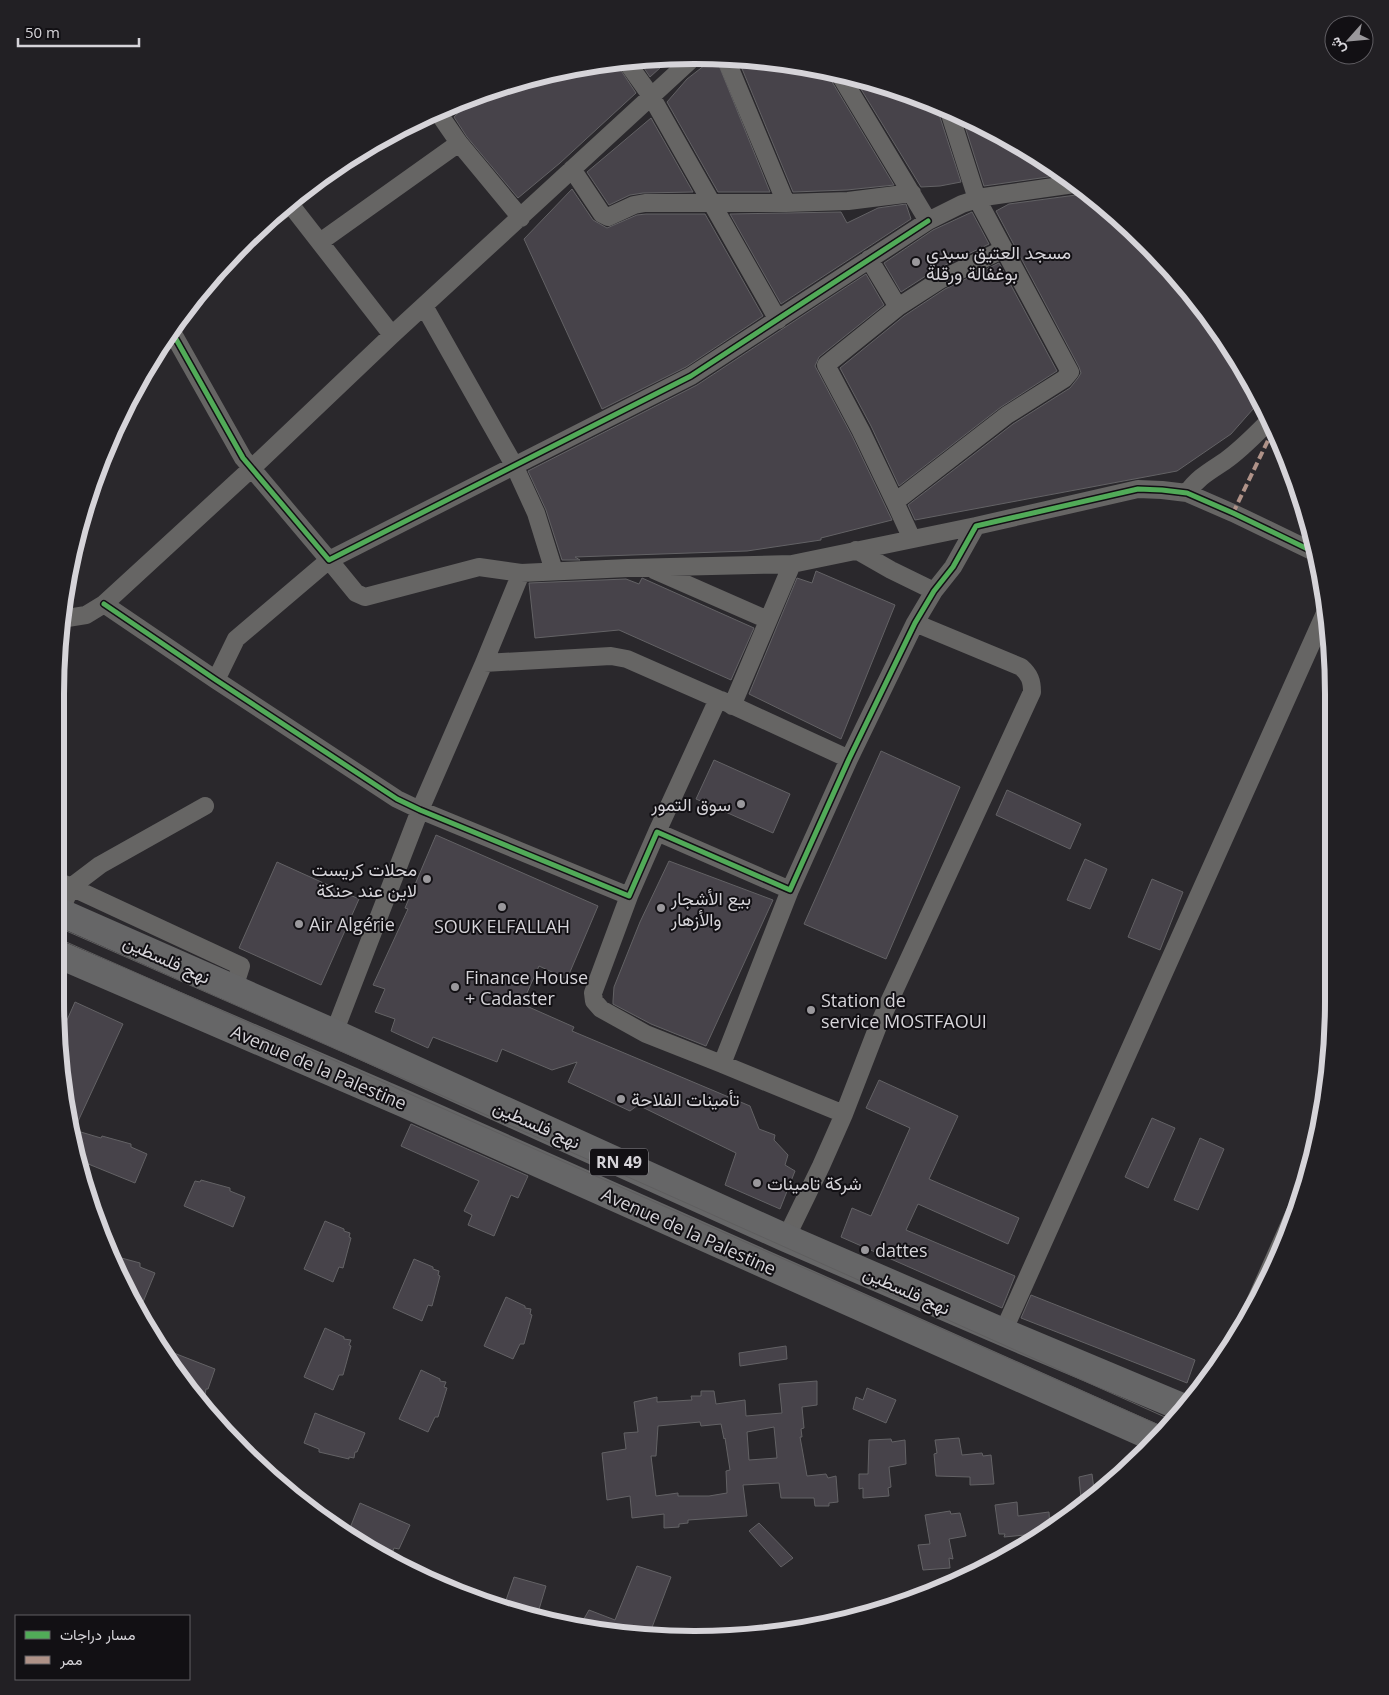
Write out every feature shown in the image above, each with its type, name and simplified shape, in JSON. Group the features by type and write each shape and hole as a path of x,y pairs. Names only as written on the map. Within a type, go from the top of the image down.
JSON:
{"main road":[{"name":"نهج فلسطين","path":"64,914 234,988 786,1238 1178,1405"},
{"name":"Avenue de la Palestine","path":"64,957 412,1108 1151,1436"}],"street":[{"path":"68,618 86,615 104,604 686,64"},
{"path":"728,65 786,203"},
{"path":"631,67 652,96 778,320"},
{"path":"844,82 928,220"},
{"path":"445,116 459,143 521,218"},
{"path":"895,502 1017,408 1068,376 1070,372 977,199 957,122"},
{"path":"320,242 459,143"},
{"path":"572,169 605,216 612,216 634,205 645,203 848,201 912,193"},
{"path":"216,680 236,639 329,560 691,376 928,220 977,199 1066,185"},
{"path":"288,213 320,242 392,335"},
{"path":"912,539 861,431 826,367 827,363 898,307 940,280 1004,249"},
{"path":"869,259 898,307"},
{"path":"424,306 514,465 536,513 554,571"},
{"path":"175,337 243,458 356,593 365,597 479,567 521,574 554,571 792,564 976,526 1138,489 1187,493 1233,512 1308,549"},
{"path":"1187,493 1205,473 1224,462 1244,446 1264,426"},
{"path":"722,1064 790,890 849,759 915,623 934,591 953,567 976,526"},
{"path":"856,550 934,591"},
{"path":"792,564 768,620 656,832 629,896 593,993 594,1001 601,1009 646,1034 844,1114"},
{"path":"650,568 768,620"},
{"path":"334,1033 420,810 521,574"},
{"path":"104,604 216,680 397,798 420,810 629,896"},
{"path":"1003,1332 1321,622"},
{"path":"786,1238 844,1114 878,1026 1032,692 1032,683 1028,673 1021,668 915,623"},
{"path":"484,663 611,656 627,659 849,759"},
{"path":"64,883 100,865 205,806"},
{"path":"656,832 790,890"},
{"path":"64,883 241,966 234,988"}],"lane":[{"path":"1269,1260 1279,1237"}],"building":[{"path":"706,64 719,65 770,192 718,192 667,102 687,79"},
{"path":"663,65 650,77 643,66"},
{"path":"741,65 777,69 831,79 894,185 847,190 793,192"},
{"path":"620,68 636,93 560,163 518,198 467,137 454,117 464,108 531,85 612,69"},
{"path":"859,85 897,97 939,113 961,182 921,187"},
{"path":"651,118 693,192 630,195 609,205 587,172"},
{"path":"965,125 1010,148 1054,176 984,186"},
{"path":"572,189 593,220 607,228 637,215 705,214 763,316 686,367 602,409 524,239"},
{"path":"1078,194 1110,220 1141,248 1169,279 1219,344 1241,379 1255,407 1231,434 1177,471 915,520 908,505 1013,424 1070,388 1081,373 996,211 1009,204"},
{"path":"906,204 911,219 781,304 730,214 841,212 847,223 878,208"},
{"path":"972,212 989,244 935,270 901,292 884,263 933,230"},
{"path":"999,263 1057,371 1001,407 899,486 871,426 840,368 904,316 945,289"},
{"path":"866,274 884,305 819,357 815,366 852,436 892,520 821,538 821,540 747,551 575,557 580,560 562,560 546,510 528,471 697,385"},
{"path":"816,571 895,605 841,739 749,694 797,578 812,583"},
{"path":"642,578 754,628 731,680 619,630 535,638 529,583 626,579 639,584"},
{"path":"881,751 960,787 886,959 804,924"},
{"path":"714,760 790,794 773,833 696,799"},
{"path":"1007,790 1081,824 1070,849 996,815"},
{"path":"436,835 598,906 567,979 539,966 522,1004 574,1027 572,1031 750,1106 759,1129 775,1135 774,1140 788,1155 785,1165 795,1171 780,1209 725,1185 736,1153 638,1105 630,1111 568,1082 577,1062 552,1070 502,1049 497,1062 433,1037 428,1048 391,1031 395,1019 375,1012 385,989 373,985 408,909 405,908"},
{"path":"1085,859 1107,869 1090,909 1067,900"},
{"path":"669,861 773,900 706,1046 651,1024 613,1004 614,987 640,922"},
{"name":"Air Algérie","path":"277,862 359,899 321,985 239,948"},
{"path":"1152,879 1183,892 1160,950 1128,937"},
{"path":"75,1002 123,1024 76,1125 69,1083 65,1026"},
{"path":"879,1080 958,1116 929,1179 1019,1218 1008,1244 918,1204 906,1230 1015,1276 1002,1308 841,1237 852,1208 871,1216 910,1128 866,1108"},
{"path":"1152,1118 1175,1128 1148,1188 1125,1177"},
{"path":"411,1124 528,1176 518,1198 511,1195 494,1236 468,1225 472,1215 464,1211 479,1181 401,1146"},
{"path":"78,1131 131,1144 131,1147 147,1154 135,1183 85,1163"},
{"path":"1200,1138 1224,1149 1198,1210 1174,1200"},
{"path":"201,1180 230,1188 230,1191 245,1197 233,1227 184,1206 195,1181 200,1182"},
{"path":"325,1221 344,1229 344,1231 350,1233 349,1237 351,1238 343,1268 339,1267 333,1282 304,1269"},
{"path":"119,1257 140,1263 140,1267 155,1273 143,1302 140,1301"},
{"path":"414,1259 433,1267 433,1269 439,1271 438,1275 440,1276 432,1306 428,1305 422,1321 393,1308"},
{"path":"1031,1295 1195,1360 1187,1383 1021,1318"},
{"path":"506,1297 525,1306 525,1308 531,1309 530,1314 532,1315 524,1344 520,1344 513,1359 484,1346"},
{"path":"325,1328 344,1337 344,1339 351,1340 343,1375 339,1375 333,1390 304,1377"},
{"path":"786,1346 787,1359 740,1366 739,1353"},
{"path":"171,1352 215,1369 205,1395 194,1384"},
{"path":"421,1370 440,1379 440,1381 446,1382 444,1387 447,1388 438,1417 435,1417 428,1432 399,1419"},
{"path":"817,1381 817,1405 802,1407 804,1428 801,1429 802,1437 800,1437 807,1476 826,1474 828,1478 836,1476 838,1502 829,1503 829,1506 815,1506 814,1498 781,1498 779,1483 743,1485 747,1516 688,1520 688,1523 679,1524 679,1527 664,1528 664,1514 632,1518 630,1496 607,1500 602,1453 626,1449 624,1433 638,1432 634,1402 657,1397 657,1402 692,1400 691,1396 701,1396 701,1391 714,1391 716,1404 745,1400 746,1416 782,1413 779,1384","holes":["700,1422 701,1426 721,1424 730,1470 726,1471 727,1493 709,1496 678,1496 678,1493 656,1496 651,1456 656,1456 658,1426","774,1427 777,1458 749,1460 747,1432"]},
{"path":"867,1388 896,1400 886,1423 853,1409 856,1397 863,1400"},
{"path":"315,1413 365,1433 357,1452 355,1452 354,1458 349,1457 349,1459 319,1452 319,1449 304,1443"},
{"path":"959,1438 962,1455 982,1453 983,1456 991,1455 994,1484 970,1485 970,1477 936,1476 934,1454 937,1453 935,1440"},
{"path":"891,1439 892,1442 905,1440 906,1464 889,1467 891,1487 888,1488 889,1496 863,1498 863,1488 859,1489 859,1474 868,1474 869,1440"},
{"path":"1092,1474 1094,1488 1081,1499 1079,1477"},
{"path":"1017,1502 1018,1516 1049,1512 1050,1522 1025,1537 1025,1535 1004,1537 1005,1534 999,1534 995,1505"},
{"path":"360,1503 410,1525 399,1549 394,1548 393,1551 378,1546 350,1529"},
{"path":"950,1511 951,1514 960,1513 966,1536 949,1539 953,1559 949,1558 950,1568 923,1570 918,1545 930,1544 925,1515"},
{"path":"759,1523 793,1558 781,1567 749,1531"},
{"path":"637,1566 671,1577 651,1630 583,1621 589,1610 615,1620"},
{"path":"514,1577 546,1586 538,1612 505,1602"}],"tram line":[{"path":"64,930 637,1181 1167,1418"},
{"path":"64,941 1160,1426"}],"marked path":[{"path":"1233,513 1270,437"}],"cycle path":[{"path":"175,337 243,458 329,560 691,376 928,221"},
{"path":"104,604 397,799 420,810 629,896 657,832 790,890 849,759 915,623 934,591 953,567 976,526 1138,489 1162,490 1187,493 1308,549"}],"place":[{"name":"مسجد العتيق سبدي بوغفالة ورقلة","path":"916,262"},
{"name":"سوق التمور","path":"741,804"},
{"name":"محلات كريست لاين عند حنكة","path":"427,879"},
{"name":"SOUK ELFALLAH","path":"502,907"},
{"name":"بيع الأشجار والأزهار","path":"661,908"},
{"name":"Air Algérie","path":"299,924"},
{"name":"Finance House + Cadaster","path":"455,987"},
{"name":"Station de service MOSTFAOUI","path":"811,1010"},
{"name":"تأمينات الفلاحة","path":"621,1099"},
{"name":"شركة تامينات","path":"757,1183"},
{"name":"dattes","path":"865,1250"}]}
